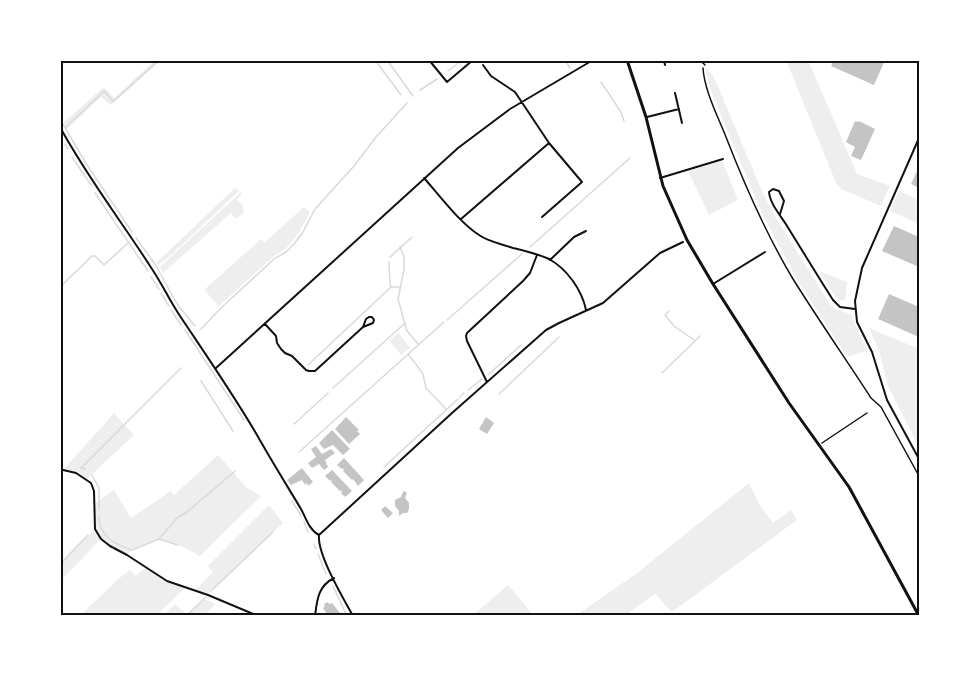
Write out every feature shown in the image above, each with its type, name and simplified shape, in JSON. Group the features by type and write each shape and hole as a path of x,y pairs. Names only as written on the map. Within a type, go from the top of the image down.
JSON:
{"street":[{"path":"429,60 447,82 473,60"},
{"path":"216,368 458,148 494,120 593,60"},
{"path":"635,60 627,61 646,117 660,178 685,241 789,403 849,487 919,616"},
{"path":"664,60 665,64"},
{"path":"483,65 491,76 515,92 549,142 582,182 542,217"},
{"path":"675,93 682,123"},
{"path":"646,117 679,109"},
{"path":"60,128 154,271 180,316 216,368 311,528 319,535"},
{"path":"919,138 862,268 856,290 855,309 859,328 873,354 887,400 919,459"},
{"path":"461,219 549,142"},
{"path":"660,178 723,159"},
{"path":"424,178 480,237 550,260 565,272 576,286 586,310"},
{"path":"780,214 784,201 778,190 773,189 769,195 780,214 832,300 840,307 855,309"},
{"path":"550,260 574,237 586,231"},
{"path":"319,535 546,330 599,305 660,253 685,241"},
{"path":"714,284 765,252"},
{"path":"487,382 467,340 467,333 523,281 530,273 537,255"},
{"path":"265,324 276,336 281,349 306,370 312,372 363,327"},
{"path":"60,470 76,473 91,483 94,491 95,529 110,546 167,581 258,616"},
{"path":"319,535 320,546 352,616"},
{"path":"315,616 321,589 326,582 334,578"},
{"path":"914,608 919,605"}],"lane":[{"path":"700,60 705,65"}],"path":[{"path":"705,65 702,69 711,98 758,213 792,278 871,398 881,407 919,476"},
{"path":"819,446 867,413"}],"shaded area":[{"path":"155,60 161,60 111,105 101,97 67,129 64,122 104,87 114,98"},
{"path":"786,60 808,60 857,174 890,186 881,206 841,189 836,183"},
{"path":"705,67 717,84 774,215 830,304 852,315 868,350 847,357 796,278 761,211 712,94"},
{"path":"722,161 738,200 709,215 688,171"},
{"path":"235,188 239,191 168,258 158,265 156,263"},
{"path":"899,191 919,200 919,224 890,211"},
{"path":"241,192 237,200 242,204 244,213 236,219 231,213 163,273 160,267"},
{"path":"304,207 310,212 292,242 219,306 204,290 261,239 264,243"},
{"path":"819,271 847,282 845,300 836,298"},
{"path":"869,328 919,349 919,447 888,386 879,351"},
{"path":"399,333 410,348 401,355 389,340"},
{"path":"114,413 134,435 87,479 82,475 63,470"},
{"path":"218,455 247,488 261,496 200,556 183,547 159,539 132,550 127,555 101,539 60,581 60,564 95,529 94,504 114,490 131,518 171,491 174,495"},
{"path":"749,483 759,504 773,523 791,510 797,520 672,612 655,594 624,616 575,616 636,574"},
{"path":"269,505 283,523 208,595 195,590 213,572 208,566"},
{"path":"146,567 167,581 186,587 156,616 80,616 130,570 136,576"},
{"path":"508,585 534,616 472,616"},
{"path":"204,599 216,604 203,616 163,616 175,604 187,615"}],"building":[{"path":"834,60 885,60 874,85 831,66"},
{"path":"855,121 875,129 861,160 851,156 855,147 846,142"},
{"path":"919,167 919,188 911,184"},
{"path":"894,226 919,237 919,267 882,251"},
{"path":"889,294 919,307 919,337 878,319"},
{"path":"346,417 360,434 349,444 335,429"},
{"path":"486,417 494,423 487,434 479,429"},
{"path":"332,430 350,449 343,455 333,445 324,449 319,443"},
{"path":"316,446 322,454 331,449 335,453 325,460 328,467 324,470 319,464 312,468 308,463 316,457 311,449"},
{"path":"344,458 364,480 358,486 343,471 343,468 337,465"},
{"path":"302,468 313,482 308,486 302,480 291,485 287,480"},
{"path":"332,470 352,491 345,497 341,490 325,476"},
{"path":"404,491 407,493 405,498 409,503 409,509 407,513 399,516 395,500 401,497"},
{"path":"385,506 393,513 388,518 381,510"},
{"path":"328,602 332,603 340,616 328,616 323,608"}],"waterway":[{"path":"66,127 104,91 113,101 115,100 159,60"},
{"path":"375,60 401,95"},
{"path":"387,60 413,96"},
{"path":"448,71 462,60"},
{"path":"565,60 570,68"},
{"path":"420,90 437,79"},
{"path":"601,82 621,112 624,121"},
{"path":"201,329 274,259 294,244 315,209 407,103"},
{"path":"60,119 87,165 132,232"},
{"path":"65,144 68,149"},
{"path":"72,157 91,185"},
{"path":"530,247 630,158"},
{"path":"95,193 148,271"},
{"path":"390,257 412,237"},
{"path":"136,238 155,264 177,304 195,326"},
{"path":"60,287 92,256 104,265 129,242"},
{"path":"400,247 404,257 404,270 398,299 407,331 418,344"},
{"path":"447,320 522,254"},
{"path":"389,262 391,287 399,287"},
{"path":"151,277 159,289"},
{"path":"308,365 391,287"},
{"path":"161,293 169,306"},
{"path":"171,310 181,325"},
{"path":"669,311 665,315 674,326 694,340"},
{"path":"299,452 444,322"},
{"path":"333,388 404,324"},
{"path":"185,330 244,420"},
{"path":"662,373 700,336"},
{"path":"499,394 559,337"},
{"path":"488,375 521,345"},
{"path":"409,355 423,374 426,388 446,409"},
{"path":"85,469 81,468 181,368"},
{"path":"468,390 482,379"},
{"path":"201,381 233,431"},
{"path":"294,424 328,393"},
{"path":"460,397 464,393"},
{"path":"384,467 458,399"},
{"path":"159,539 177,518 235,471"},
{"path":"92,475 99,488 99,510"},
{"path":"292,501 301,516"},
{"path":"99,516 105,534 125,548 132,550 159,539 177,545"},
{"path":"304,522 308,532"},
{"path":"212,590 273,532"},
{"path":"60,564 88,535"},
{"path":"314,545 316,549"},
{"path":"318,554 326,574"},
{"path":"333,586 347,616"},
{"path":"186,616 206,597"}]}
